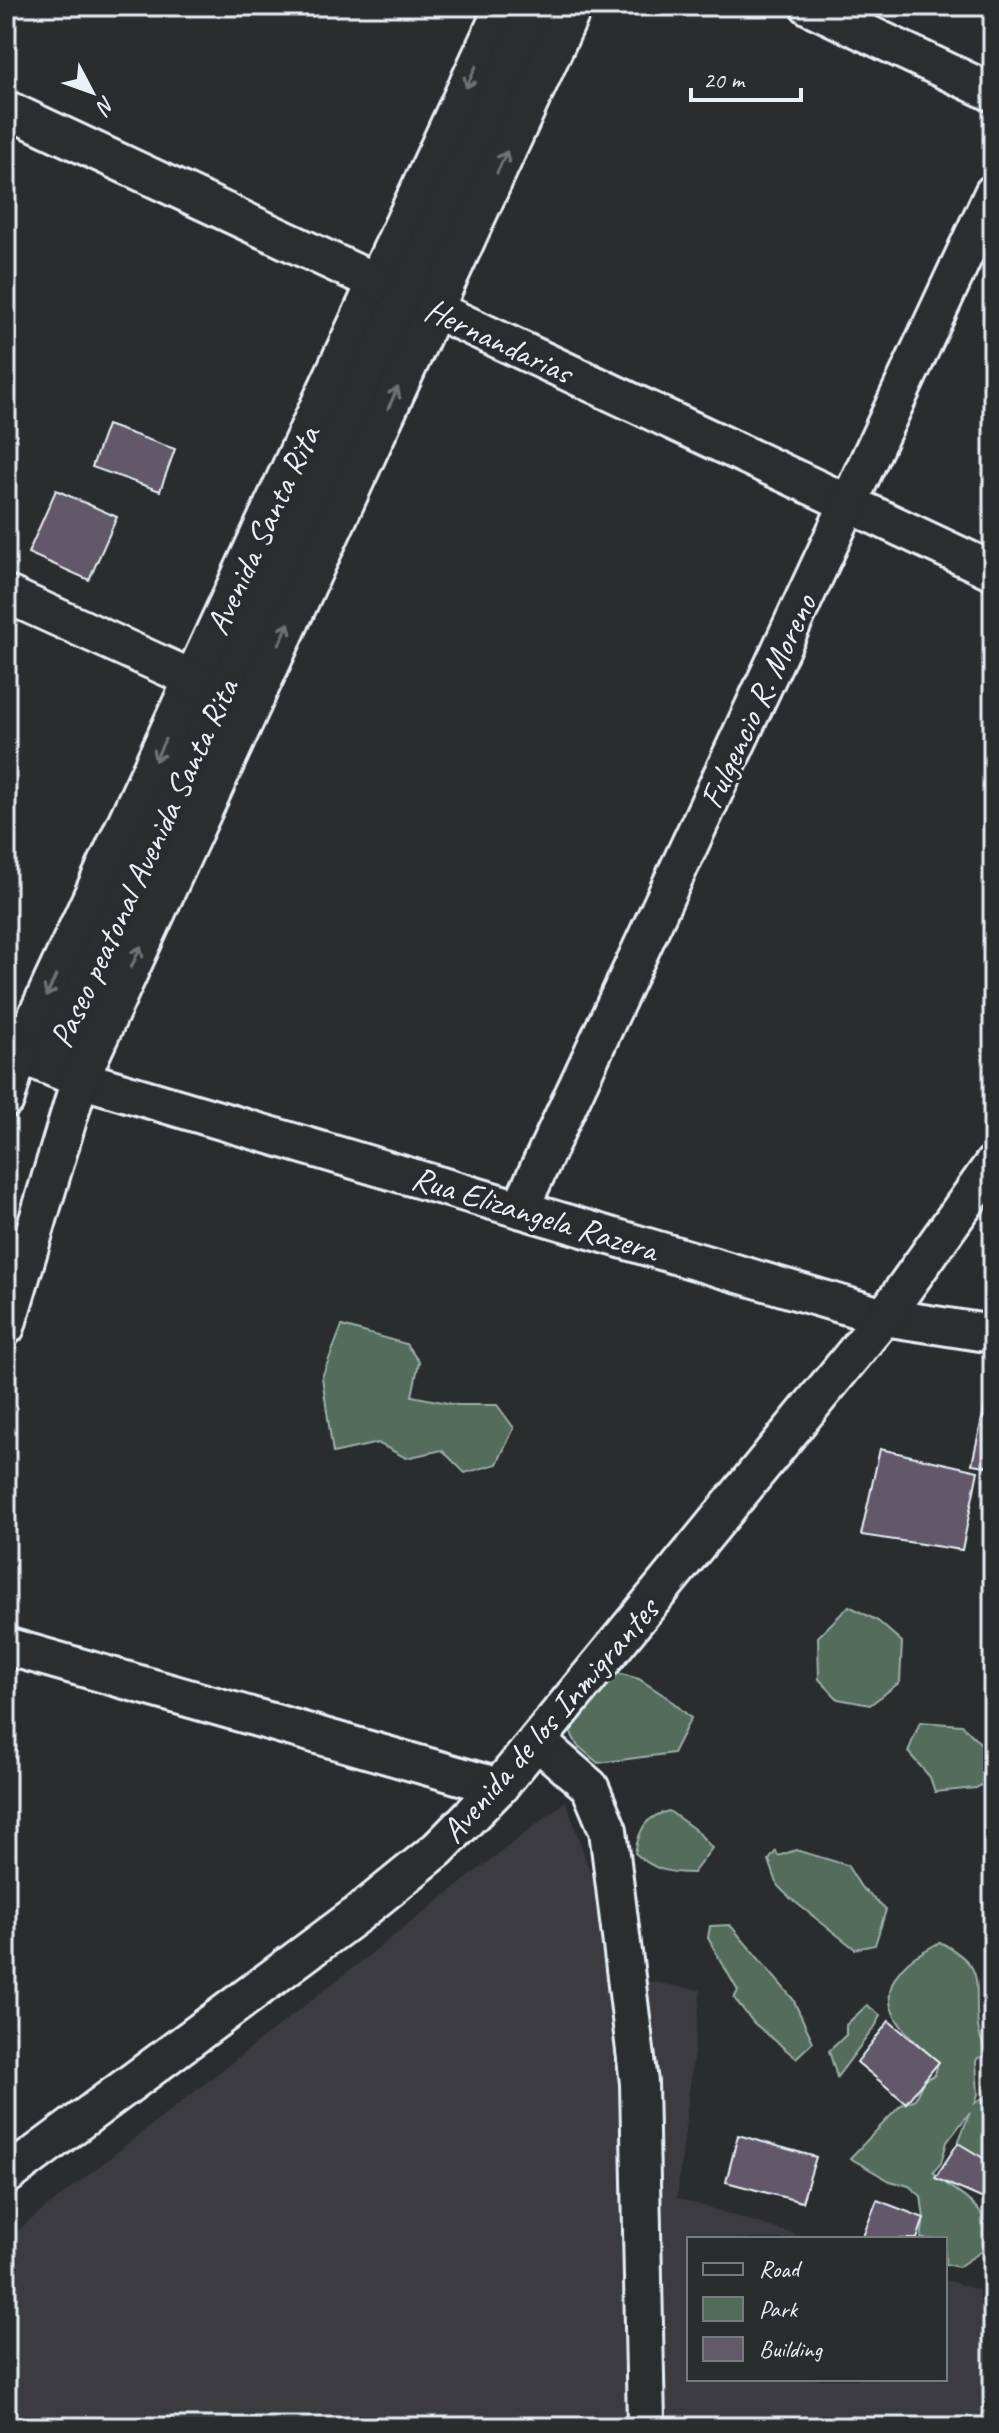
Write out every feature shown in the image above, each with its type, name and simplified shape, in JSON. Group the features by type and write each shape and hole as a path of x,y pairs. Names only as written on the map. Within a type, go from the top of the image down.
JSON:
{"street":[{"name":"Avenida Santa Rita","path":"223,692 405,296 504,6"},
{"path":"405,296 537,6"},
{"name":"Avenida Santa Rita","path":"6,1099 34,1059 223,692 405,296 574,6"},
{"path":"809,6 993,93"},
{"name":"Hernandarias","path":"6,109 993,571"},
{"name":"Fulgencio R. Moreno","path":"520,1209 993,193"},
{"path":"6,594 223,692 80,1079 6,1327"},
{"path":"34,1059 80,1079"},
{"name":"Rua Elizangela Razera","path":"80,1079 884,1317 993,1334"},
{"name":"Avenida de los Inmigrantes","path":"6,2176 358,1914 438,1849 499,1787 884,1317 993,1164"},
{"path":"6,1646 499,1787"},
{"path":"537,1741 590,1787 608,1830 639,2083 646,2424"}],"shaded area":[{"path":"566,1801 626,1978 701,1990 677,2198 804,2237 687,2237 687,2381 947,2381 947,2281 993,2294 993,2427 6,2427 6,2239"}],"green space":[{"path":"342,1326 406,1344 419,1362 412,1396 457,1405 497,1405 514,1428 497,1464 465,1473 442,1450 406,1458 378,1443 333,1453 322,1377"},
{"path":"849,1606 878,1621 902,1642 900,1682 870,1705 838,1699 819,1679 818,1637"},
{"path":"603,1669 639,1679 691,1718 673,1753 598,1763 577,1745 570,1731 582,1702"},
{"path":"920,1722 962,1725 993,1756 993,1778 976,1788 935,1792 930,1777 908,1752"},
{"path":"669,1811 697,1831 712,1848 693,1873 662,1869 635,1853 644,1825 654,1816"},
{"path":"796,1850 847,1865 861,1887 886,1910 875,1945 855,1949 778,1886 769,1860 776,1851 778,1856"},
{"path":"730,1925 793,1999 813,2042 796,2058 754,2023 734,1998 738,1991 708,1938 710,1926"},
{"path":"940,1942 955,1951 972,1968 977,1986 978,2026 987,2056 976,2061 978,2094 975,2103 993,2091 993,2164 958,2143 970,2112 947,2142 941,2163 933,2172 972,2203 984,2221 987,2248 958,2267 947,2264 947,2237 921,2237 924,2218 921,2196 909,2186 890,2181 850,2158 901,2105 915,2099 924,2080 935,2075 938,2062 904,2029 890,2004 890,1991 896,1977 919,1954"},
{"path":"867,2005 880,2015 876,2025 837,2077 829,2051 846,2035 846,2025"}],"building":[{"path":"107,425 175,449 160,491 92,467"},
{"path":"56,490 117,517 89,580 28,553"},
{"path":"993,1404 993,1467 972,1464 985,1405"},
{"path":"880,1449 978,1471 962,1550 861,1535"},
{"path":"889,2021 939,2062 906,2103 857,2062"},
{"path":"738,2135 816,2157 802,2202 726,2182"},
{"path":"958,2143 993,2164 993,2190 988,2201 935,2178"},
{"path":"877,2200 924,2218 918,2237 863,2237"}]}
